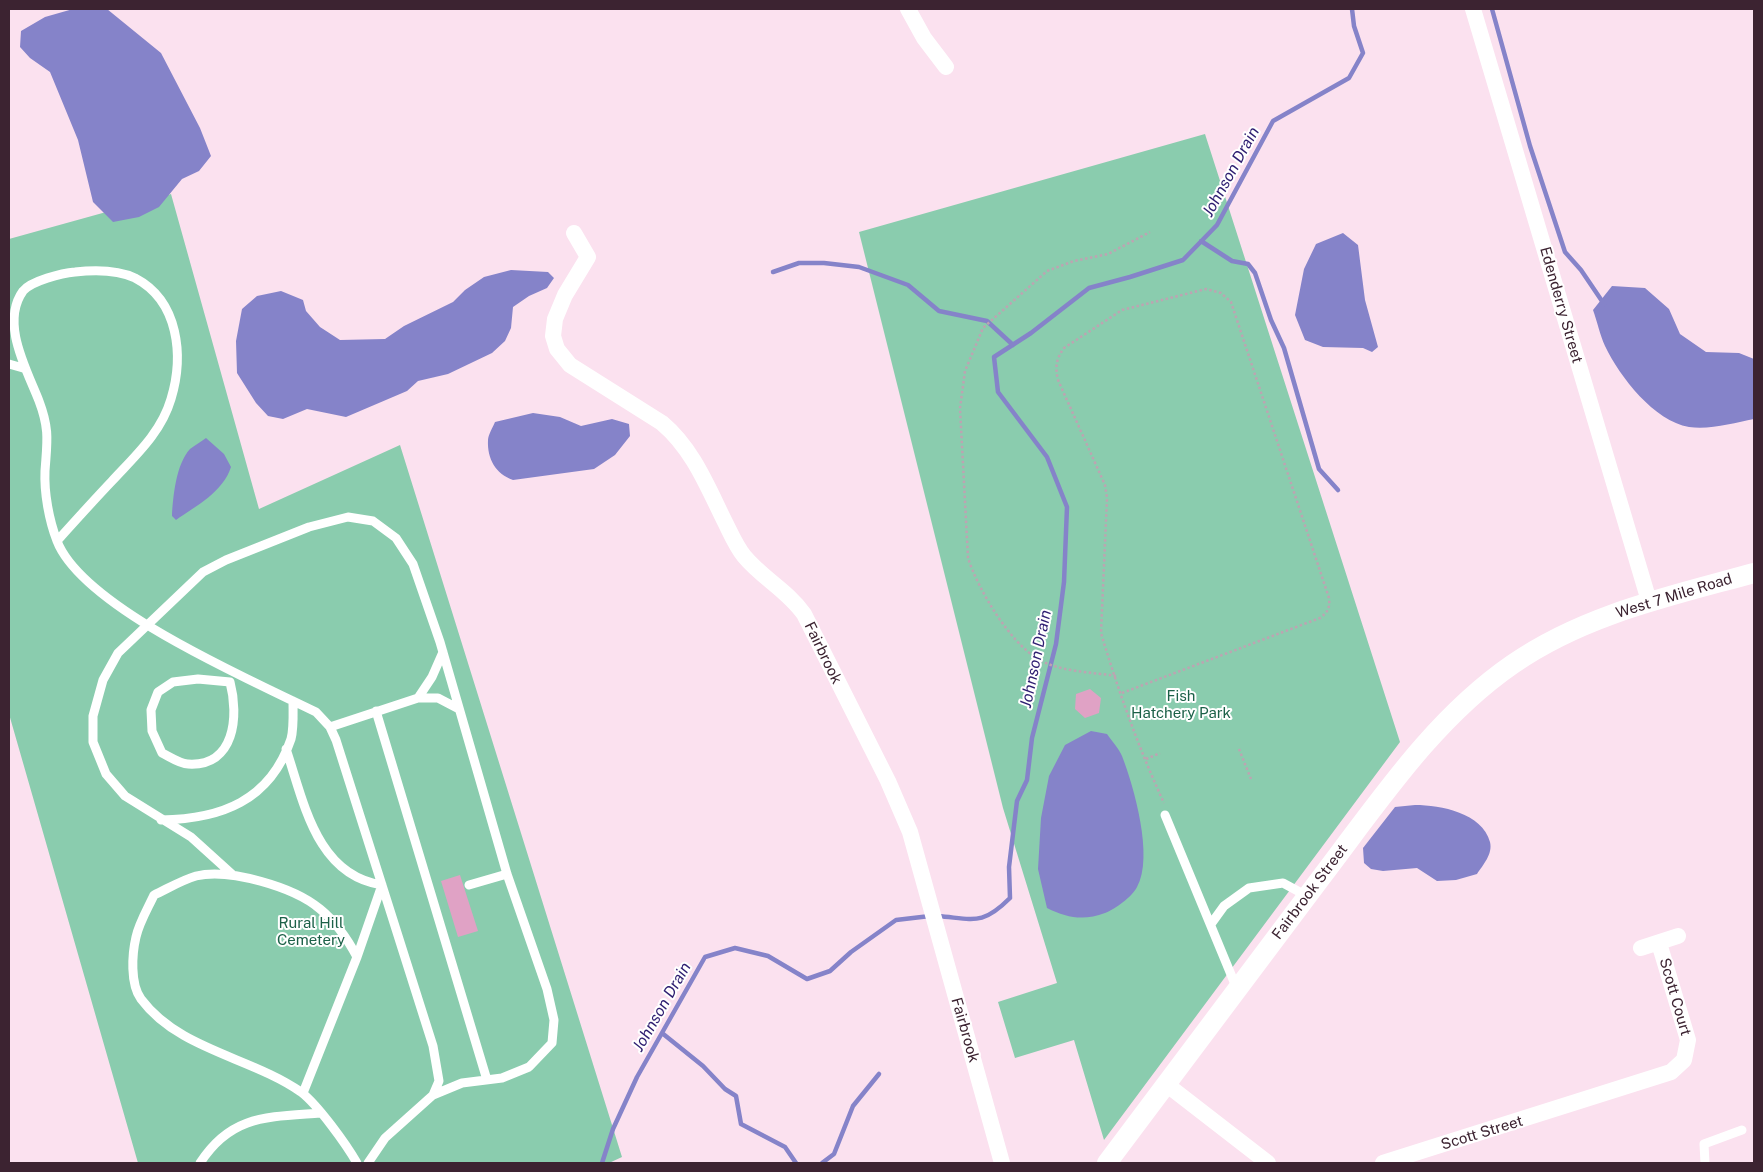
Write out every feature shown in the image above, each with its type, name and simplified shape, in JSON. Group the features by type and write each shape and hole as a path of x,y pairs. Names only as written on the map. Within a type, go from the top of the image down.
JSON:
{"street":[{"path":"908,9 924,38 946,67"},
{"name":"Edenderry Street","path":"1473,9 1649,601"},
{"name":"Fairbrook","path":"574,233 588,257 565,295 554,319 553,336 557,349 570,365 675,434 683,443 704,479 743,555 757,570 779,586 797,604 888,780 910,832 1002,1163"},
{"name":"West 7 Mile Road","path":"1540,648 1611,614 1649,601 1754,572"},
{"name":"Fairbrook Street","path":"1107,1163 1392,783 1468,698 1515,662 1540,648"},
{"name":"Scott Court","path":"1641,948 1678,936"},
{"name":"Scott Court","path":"1582,1102 1665,1076 1684,1060 1687,1048 1686,1031 1659,942"},
{"path":"1166,1084 1268,1163"},
{"name":"Scott Street","path":"1383,1163 1582,1102"}],"lane":[{"path":"57,541 156,433 170,401 179,361 173,322 157,295 133,277 94,270 60,273 24,290 14,308 11,326 23,368 39,401 49,436 45,473 48,504 57,541 71,566 146,626 316,712 330,727 336,740 433,1046 439,1081 433,1095"},
{"path":"9,364 23,368"},
{"path":"233,875 191,837 125,796 106,774 93,742 93,716 102,680 118,652 203,572 309,527 348,517 373,521 396,538 413,564 443,652 507,874 547,990 554,1020 552,1042 529,1067 502,1078 462,1083 433,1095 385,1138 368,1163"},
{"path":"418,698 432,677 443,652"},
{"path":"230,682 234,698 233,732 224,751 205,762 186,764 162,753 152,731 151,710 158,692 173,682 198,678 230,682 240,674"},
{"path":"330,727 418,698 438,698 460,709"},
{"path":"161,820 188,820 230,810 256,794 276,769 291,738 293,701"},
{"path":"376,711 487,1080"},
{"path":"286,749 318,840 337,866 358,879 382,885"},
{"path":"1165,811 1237,990"},
{"path":"469,885 507,874"},
{"path":"357,1163 349,1149 303,1093 276,1077 193,1040 165,1022 140,998 132,970 136,935 154,895 196,876 233,875 272,884 318,907 342,930 358,957"},
{"path":"1210,924 1224,906 1249,888 1283,883 1307,896"},
{"path":"303,1093 358,957 382,885"},
{"path":"200,1163 211,1146 231,1129 263,1118 320,1113"},
{"path":"1705,1163 1704,1144 1742,1130"}],"path":[{"path":"1116,676 1062,667 1040,660 1018,641 999,618 973,575 968,558 962,441 959,423 965,371 978,339 988,322 1047,271 1074,261 1108,254 1150,232"},
{"path":"1122,692 1320,618 1330,606 1329,598 1231,302 1221,293 1206,289 1122,310 1064,348 1059,355 1056,367 1058,380 1099,468 1108,498 1102,633 1116,676 1165,811"},
{"path":"1239,749 1250,779"},
{"path":"1146,759 1160,753"}],"green space":[{"name":"Fish Hatchery Park","path":"1205,134 1400,742 1104,1140 1074,1040 1015,1058 998,1002 1057,983 1003,808 859,232"},
{"name":"Rural Hill Cemetery","path":"171,194 259,509 400,445 622,1157 609,1163 138,1163 9,714 9,239"}],"shaded area":[{"path":"73,9 107,9 161,53 200,128 211,156 199,171 182,179 159,207 139,217 113,222 93,202 78,140 50,72 30,58 20,47 21,31 45,17"},
{"path":"1343,233 1358,245 1365,300 1378,347 1372,352 1363,348 1323,347 1305,340 1295,315 1304,269 1316,244"},
{"path":"511,270 548,272 554,278 547,288 529,296 513,307 511,328 505,341 492,353 448,374 418,381 407,391 346,417 307,409 283,419 268,416 256,403 237,373 236,341 242,309 257,296 281,291 303,300 306,311 320,327 340,340 385,339 404,326 453,302 465,290 484,277"},
{"path":"1612,286 1645,288 1669,309 1680,334 1706,352 1739,353 1754,359 1754,419 1714,427 1697,428 1676,423 1651,407 1629,384 1611,358 1600,333 1593,310"},
{"path":"533,413 560,417 581,426 612,419 629,424 630,436 615,455 594,469 513,480 502,474 494,465 489,453 489,436 495,422"},
{"path":"206,438 224,454 231,467 222,484 208,498 176,520 172,516 173,500 181,463 190,449"},
{"path":"1091,731 1107,734 1122,756 1137,803 1144,858 1142,874 1137,887 1127,899 1105,913 1083,918 1069,916 1047,908 1038,869 1041,818 1049,776 1065,745"},
{"path":"1415,805 1448,809 1479,824 1486,832 1491,846 1487,859 1477,874 1456,880 1437,881 1417,868 1383,871 1371,869 1364,863 1363,848 1395,807"}],"building":[{"path":"1090,689 1101,698 1099,713 1085,718 1075,709 1076,694"},
{"path":"460,875 478,931 458,937 441,881"}],"waterway":[{"name":"Johnson Drain","path":"938,916 977,919 992,913 1010,898 1009,867 1017,801 1027,780 1032,738 1056,644 1064,582 1067,507 1047,457 998,392 994,357 1031,333 1089,288 1183,260 1217,225 1273,121 1349,78 1363,53 1354,26 1352,9"},
{"path":"1492,9 1530,146 1565,252 1581,270 1604,304"},
{"path":"1201,241 1232,261 1248,264 1255,273 1271,320 1284,348 1319,469 1338,490"},
{"path":"773,272 799,263 824,263 859,267 908,285 939,311 987,321 1013,345"},
{"name":"Johnson Drain","path":"602,1163 613,1129 637,1077 705,957 735,948 768,956 807,979 830,971 851,952 896,920 930,916"},
{"path":"662,1033 703,1066 725,1089 736,1096 741,1124 785,1147 796,1163"},
{"path":"822,1163 834,1154 853,1106 879,1074"}]}
